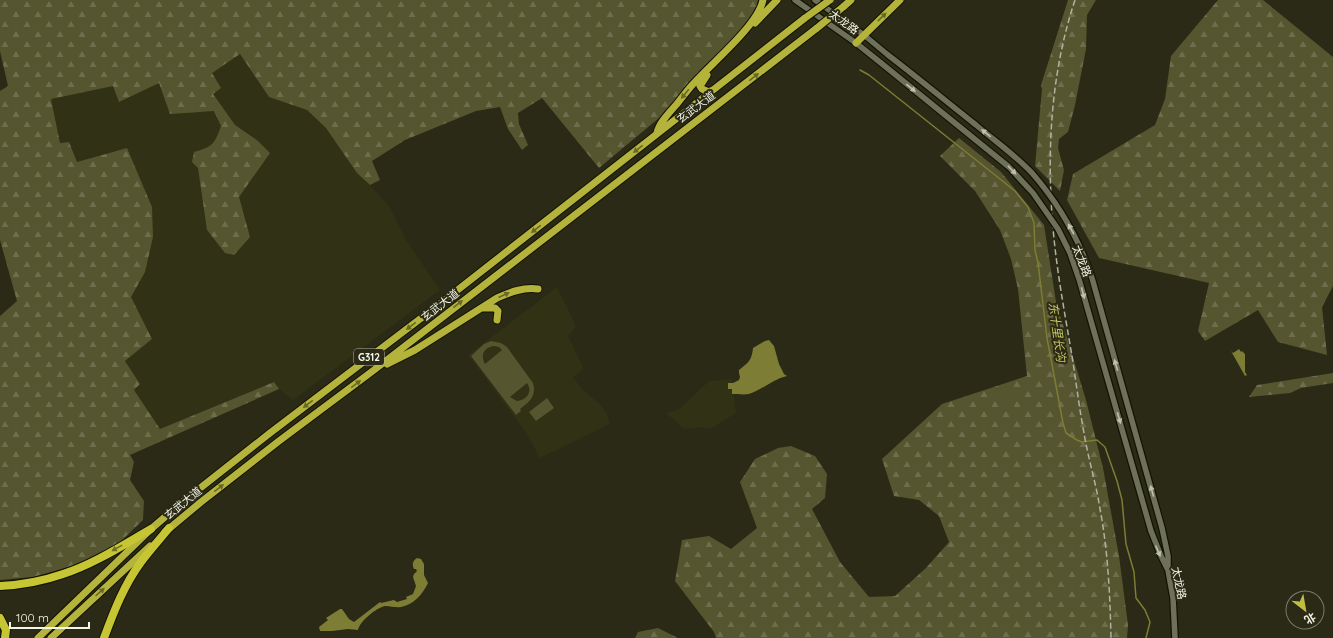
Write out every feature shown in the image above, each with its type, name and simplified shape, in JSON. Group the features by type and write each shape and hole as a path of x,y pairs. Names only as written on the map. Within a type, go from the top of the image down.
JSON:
{"highway":[{"path":"657,134 666,117 695,82 748,26 760,11 763,0"},
{"path":"713,90 709,92 702,89 700,86 703,80 777,0"},
{"name":"玄武大道","path":"38,638 151,529 180,504 830,0"},
{"name":"玄武大道","path":"51,638 169,528 279,441 374,370 623,176 723,101 851,0"},
{"path":"856,43 900,0"},
{"path":"374,370 415,350 497,298 526,288 538,289"},
{"path":"479,309 491,307 495,308 498,311 497,320"},
{"path":"104,638 115,607 126,585 140,562 169,528"},
{"path":"0,586 40,580 64,574 118,548 151,529"},
{"path":"0,618 6,630 5,638"}],"street":[{"name":"太龙路","path":"795,0 856,43 1009,167 1033,193 1058,229 1070,253 1079,278 1151,531 1168,570 1173,598 1175,638"},
{"path":"815,0 864,35 1011,153 1031,172 1065,219 1078,243 1092,278 1162,528 1168,556 1168,570"}],"shaded area":[{"path":"240,54 269,97 307,110 326,128 357,173 389,206 406,240 440,290 293,400 279,389 274,382 160,429 134,390 140,384 125,361 152,339 131,297 115,151 77,162 69,142 60,143 51,99 57,56"},
{"path":"557,287 576,326 568,336 584,369 573,377 582,389 601,405 610,424 540,458 525,431 468,355"},
{"path":"769,340 774,346 779,364 784,374 787,376 782,377 749,394 732,394 732,389 728,389 728,383 733,383 739,380 739,370 749,361 752,356 753,348"},
{"path":"1239,349 1245,354 1245,372 1247,375 1245,376 1231,351 1233,353"},
{"path":"732,379 736,413 710,429 703,427 684,429 666,413 679,409 709,381"},
{"path":"417,558 421,559 424,564 424,575 428,583 420,595 410,604 401,607 385,606 377,609 365,619 359,626 358,630 348,629 320,631 319,627 328,620 326,618 340,609 342,609 349,619 354,622 380,602 394,600 397,602 407,599 406,597 413,594 416,586 413,577 417,571 414,569 413,562"}],"green space":[{"path":"0,0 758,0 756,10 741,29 659,118 599,168 542,98 518,113 519,124 528,145 522,150 508,129 500,107 476,111 405,140 372,161 380,180 370,185 357,173 326,128 307,110 269,97 240,54 212,73 221,88 213,94 235,125 258,141 270,153 239,197 250,237 234,255 225,253 207,230 198,168 192,162 194,152 209,146 217,137 221,126 214,111 170,114 159,83 119,102 113,86 51,99 60,143 69,142 77,162 127,148 152,207 153,237 145,272 131,297 152,339 125,361 140,384 134,390 160,429 274,382 279,389 130,455 134,462 130,480 144,501 143,520 119,543 79,564 33,577 0,580 0,316 17,301 0,240 0,91 8,86 0,51"},
{"path":"1068,0 1096,0 1087,15 1086,49 1068,132 1059,139 1058,148 1064,170 1060,191 1035,166 1042,89 1041,85"},
{"path":"1218,0 1263,0 1333,57 1333,286 1322,307 1327,355 1278,342 1258,310 1205,341 1198,331 1209,283 1099,258 1067,200 1073,174 1155,125 1165,99 1171,56"},
{"path":"959,138 1001,172 1044,225 1056,302 1086,400 1103,468 1119,556 1128,625 1127,638 716,638 714,632 675,581 682,540 709,536 731,549 757,528 740,482 755,459 778,448 791,446 815,456 827,474 825,498 812,509 840,562 869,597 895,596 926,568 949,542 939,516 919,500 894,496 882,459 942,404 1027,376 1018,289 1011,259 1000,230 975,191 940,156"},
{"path":"491,341 501,343 507,347 533,383 533,395 520,409 521,411 516,415 471,356 484,344","holes":["494,346 499,347 502,350 485,364 483,358 484,352 488,348","527,383 529,386 529,392 524,399 517,401 510,397"]},
{"path":"1333,373 1333,383 1301,388 1290,393 1249,397 1257,385"},
{"path":"1009,387 1014,408 1000,411 995,390"},
{"path":"547,398 554,408 536,421 529,412"},
{"path":"658,628 678,638 635,638 638,632"}],"waterway":[{"name":"东十里长沟","path":"860,70 869,75 1015,191 1028,207 1034,223 1035,250 1038,263 1047,338 1063,423 1066,433 1077,440 1082,442 1097,440 1105,447 1122,500 1126,544 1134,572 1136,598 1145,610 1150,622 1146,638"}],"railway":[{"path":"1075,0 1061,53 1053,106 1050,161 1053,233 1081,414 1103,525 1108,573 1111,638"}]}
